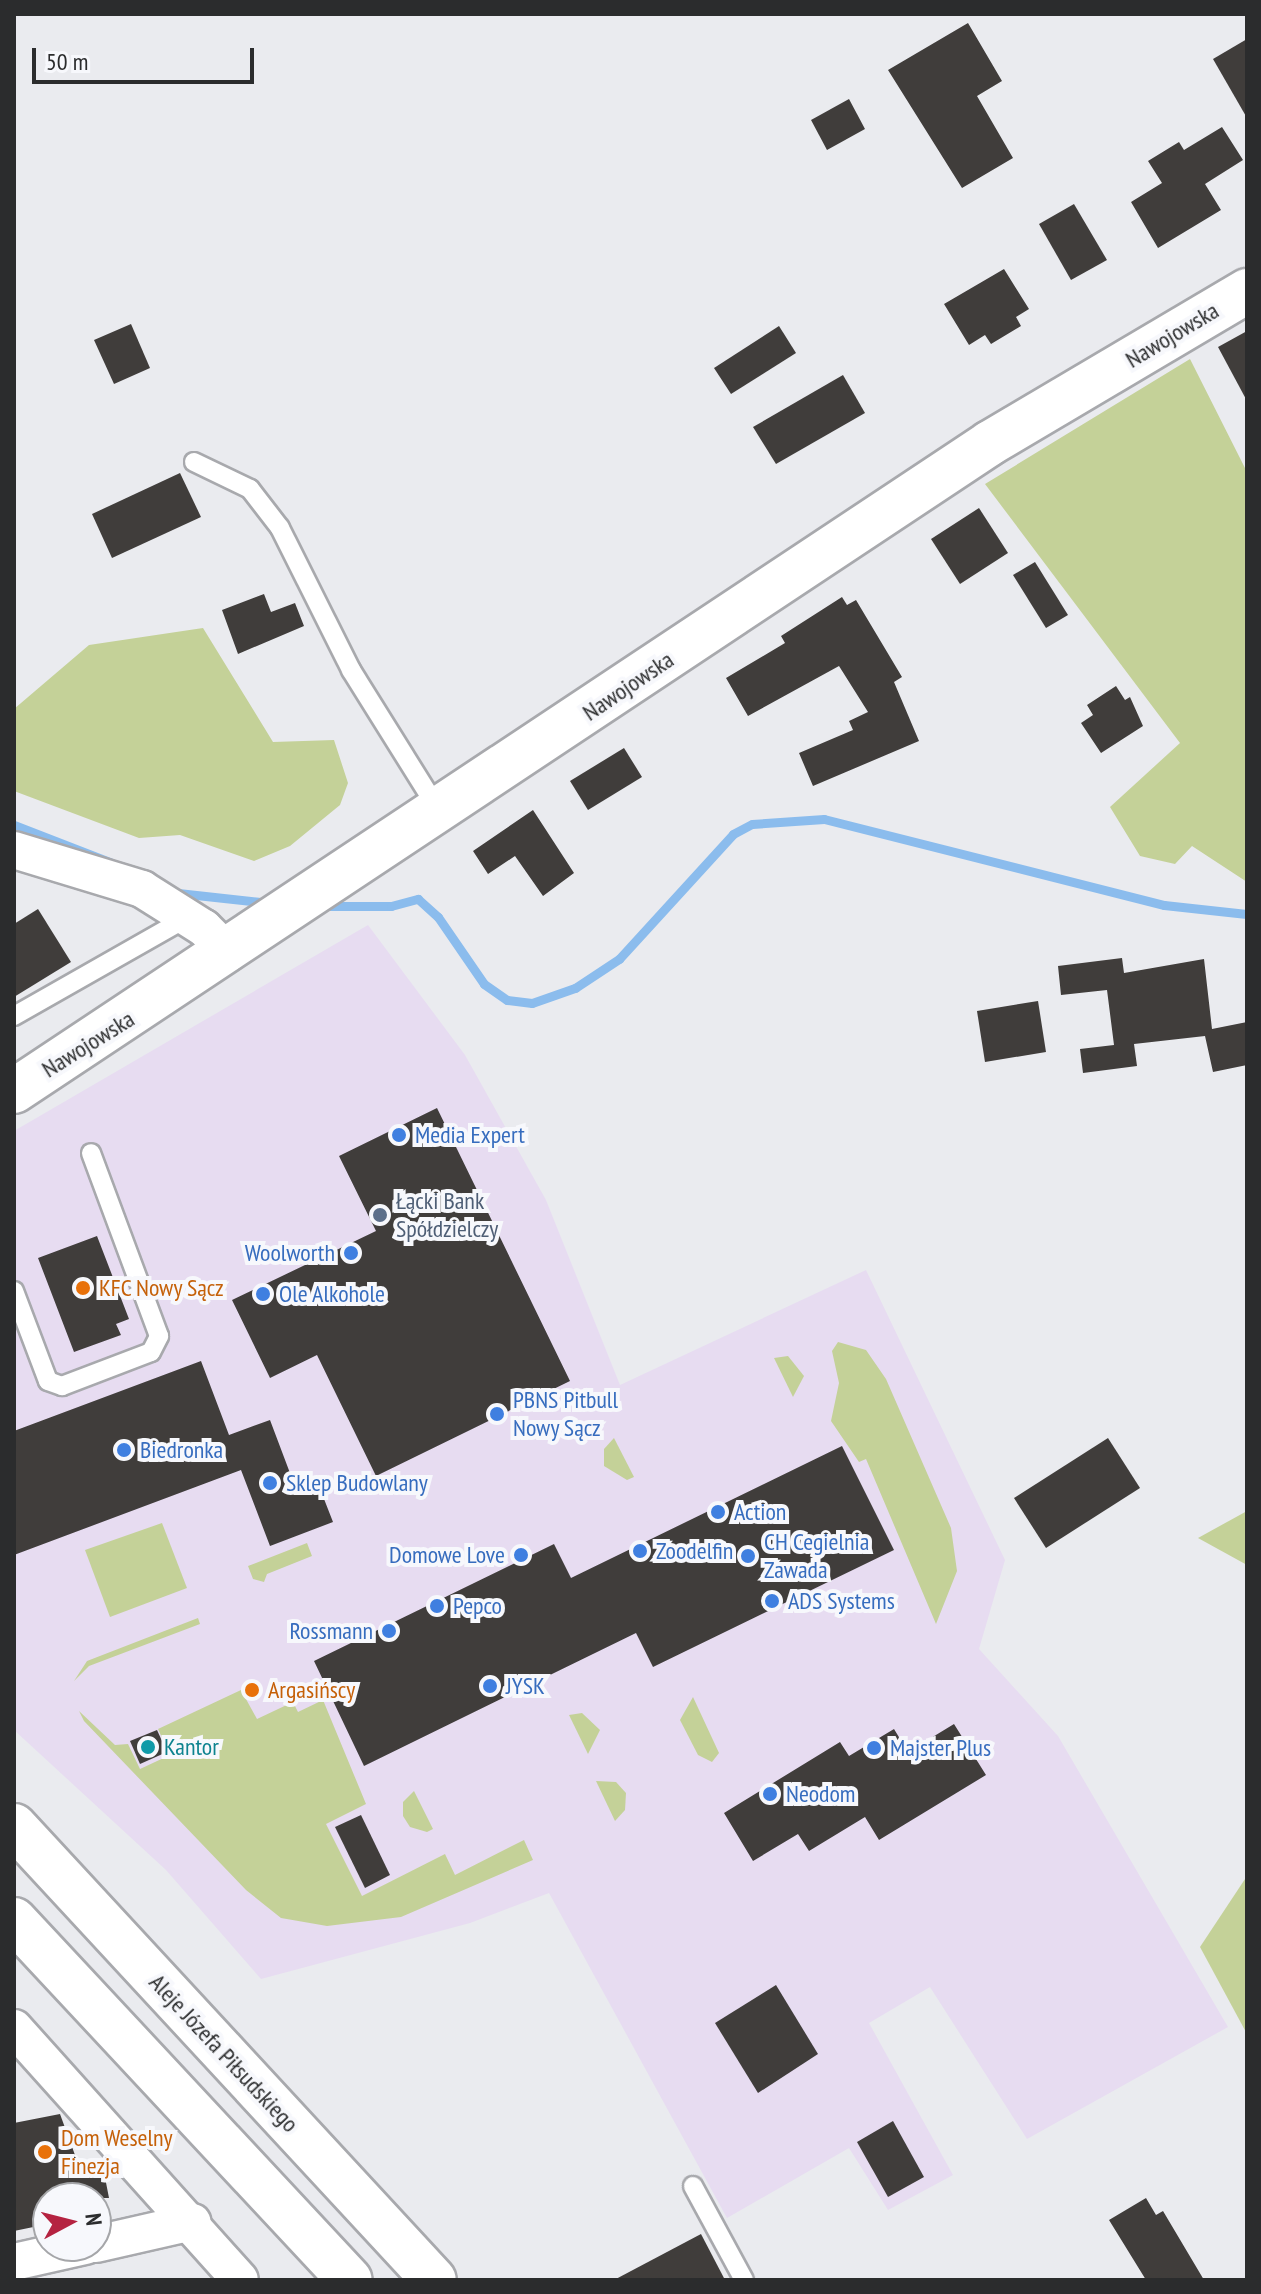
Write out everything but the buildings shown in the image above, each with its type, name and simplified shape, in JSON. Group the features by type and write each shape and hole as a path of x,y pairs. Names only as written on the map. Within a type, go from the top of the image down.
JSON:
{"street":[{"name":"Nawojowska","path":"14,1091 229,953 990,443 1247,291"},
{"path":"14,850 142,889 188,917 229,953"},
{"name":"Aleje Józefa Piłsudskiego","path":"14,1826 434,2280"},
{"path":"14,1920 350,2280"},
{"path":"14,2028 193,2222 240,2280"},
{"path":"112,2240 193,2222"}],"lane":[{"path":"194,462 250,489 280,528 351,670 440,812"},
{"path":"14,1016 188,917"},
{"path":"14,1291 48,1381 62,1386 151,1352 159,1336 91,1153"},
{"path":"693,2186 744,2280"}],"shaded area":[{"path":"368,925 465,1055 546,1200 620,1385 866,1270 1005,1560 979,1649 1058,1736 1228,2027 1027,2139 930,1987 869,2023 953,2175 888,2210 849,2148 727,2218 549,1893 470,1923 261,1979 166,1870 14,1730 14,1131"}],"green space":[{"path":"1190,359 1247,472 1247,882 1192,846 1175,864 1140,856 1110,807 1180,743 985,484"},
{"path":"203,628 273,742 334,740 348,783 340,805 290,846 254,861 180,835 139,838 14,791 14,709 89,645"},
{"path":"838,1342 866,1350 886,1379 951,1528 957,1571 936,1624 866,1459 859,1462 831,1421 839,1383 832,1351"},
{"path":"788,1356 804,1376 793,1397 774,1358"},
{"path":"614,1438 634,1477 627,1480 604,1466 604,1449"},
{"path":"1247,1511 1247,1565 1198,1538"},
{"path":"162,1523 187,1588 110,1617 85,1550"},
{"path":"307,1543 312,1556 267,1574 264,1582 253,1579 248,1566"},
{"path":"198,1618 200,1624 89,1666 74,1681 87,1661"},
{"path":"241,1690 257,1719 293,1702 298,1712 323,1700 366,1804 326,1824 362,1896 445,1854 455,1875 524,1840 533,1860 401,1917 327,1926 281,1918 246,1890 84,1721 79,1711 115,1745 128,1744 140,1769 170,1755 158,1729"},
{"path":"693,1697 719,1753 712,1762 698,1755 680,1720"},
{"path":"582,1713 600,1730 588,1754 569,1715"},
{"path":"596,1781 616,1782 626,1793 625,1810 615,1821"},
{"path":"414,1791 433,1829 427,1832 410,1827 403,1816 403,1802"},
{"path":"1247,1876 1247,2034 1200,1947"}],"waterway":[{"path":"321,906 391,906 418,899 438,917 484,984 507,1000 532,1003 575,988 619,959 733,834 752,824 824,819 1164,905 1247,914"},
{"path":"14,825 110,862"},
{"path":"178,893 270,903"}],"place":[{"name":"Media Expert","path":"399,1135"},
{"name":"Łącki Bank Spółdzielczy","path":"380,1215"},
{"name":"Woolworth","path":"351,1253"},
{"name":"KFC Nowy Sącz","path":"83,1288"},
{"name":"Ole Alkohole","path":"263,1294"},
{"name":"PBNS Pitbull Nowy Sącz","path":"497,1414"},
{"name":"Biedronka","path":"124,1450"},
{"name":"Sklep Budowlany","path":"270,1483"},
{"name":"Action","path":"718,1512"},
{"name":"Zoodelfin","path":"640,1551"},
{"name":"Domowe Love","path":"521,1555"},
{"name":"CH Cegielnia Zawada","path":"748,1556"},
{"name":"ADS Systems","path":"772,1601"},
{"name":"Pepco","path":"437,1606"},
{"name":"Rossmann","path":"389,1631"},
{"name":"JYSK","path":"490,1686"},
{"name":"Argasińscy","path":"252,1690"},
{"name":"Kantor","path":"148,1747"},
{"name":"Majster Plus","path":"874,1748"},
{"name":"Neodom","path":"770,1794"},
{"name":"Dom Weselny Finezja","path":"45,2152"}]}
